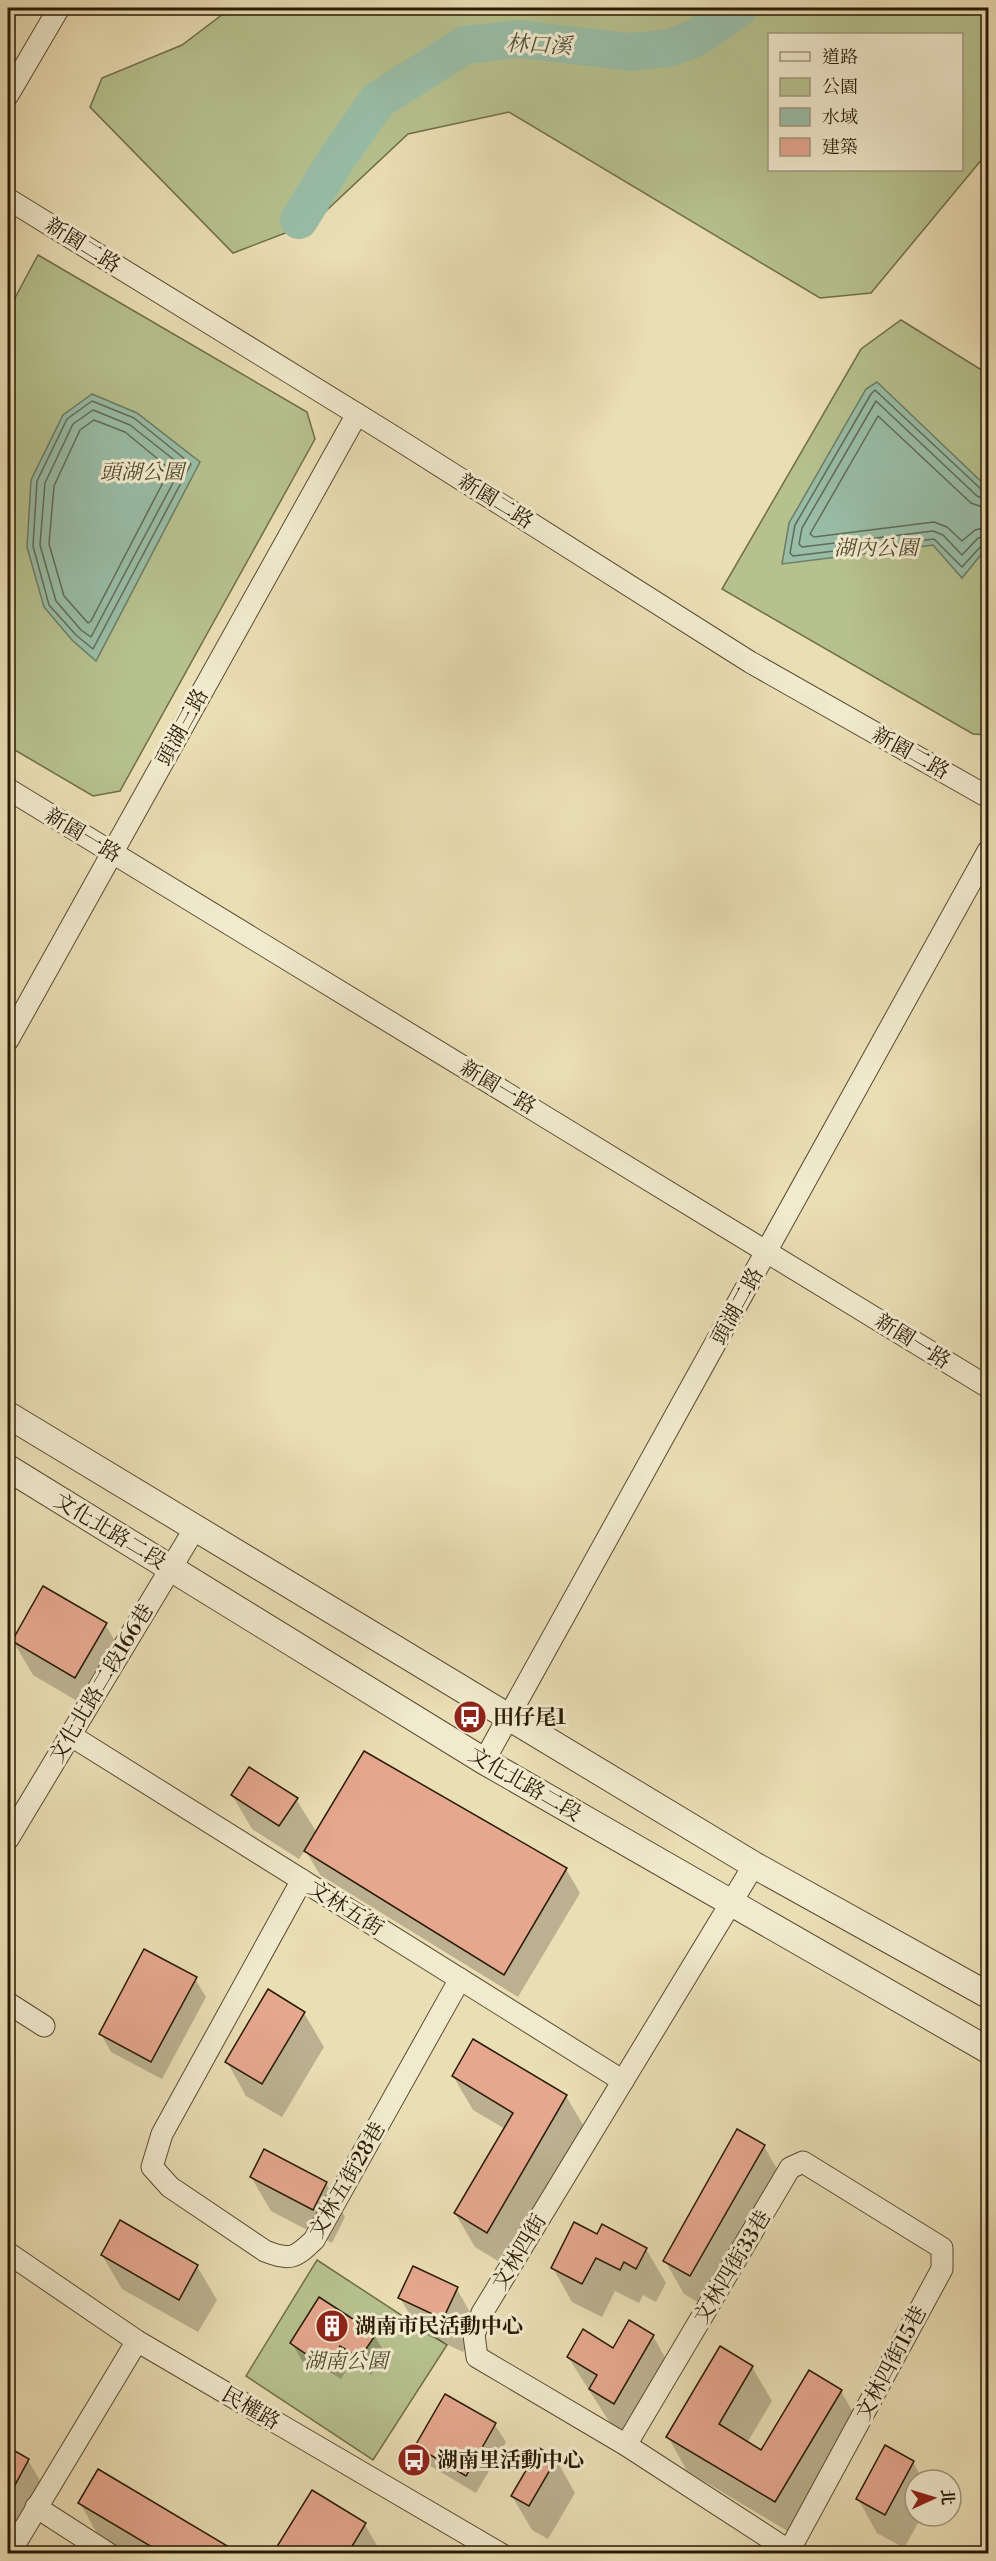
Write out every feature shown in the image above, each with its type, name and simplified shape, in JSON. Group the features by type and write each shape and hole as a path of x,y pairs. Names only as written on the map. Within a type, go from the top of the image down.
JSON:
{"street":[{"path":"8,95 59,8"},
{"name":"新園二路","path":"8,199 357,414 750,662 988,797"},
{"name":"頭湖三路","path":"8,1040 357,414"},
{"name":"新園一路","path":"8,789 988,1387"},
{"name":"頭湖二路","path":"484,1761 988,850"},
{"path":"8,1415 754,1864 988,1995"},
{"name":"文化北路二段","path":"8,1468 484,1761 988,2050"},
{"name":"文化北路二段166巷","path":"8,1839 195,1528"},
{"name":"文林五街","path":"70,1735 623,2081"},
{"name":"文林四街","path":"754,1864 482,2313 474,2335 477,2357 626,2445 792,2552"},
{"name":"文林五街28巷","path":"302,1880 162,2134 152,2167 170,2187 266,2251 282,2258 297,2256 314,2240 460,1979"},
{"path":"8,2003 44,2026"},
{"name":"文林四街33巷","path":"626,2445 790,2168 803,2162 870,2204"},
{"name":"文林四街15巷","path":"792,2552 942,2269 942,2248 870,2204"},
{"name":"民權路","path":"8,2253 137,2341 501,2553"},
{"path":"9,2553 137,2341"},
{"path":"36,2507 109,2553"}],"green space":[{"path":"231,8 988,8 988,152 871,293 820,298 509,112 408,134 314,222 233,253 90,107 102,78 182,45"},
{"name":"頭湖公園","path":"38,255 307,412 315,439 120,791 93,796 8,746 8,311"},
{"name":"湖內公園","path":"901,320 988,374 988,735 973,734 722,589 861,349"},
{"name":"湖南公園","path":"317,2260 447,2345 373,2460 246,2376"}],"water":[{"path":"877,382 988,488 988,546 962,578 933,545 782,564 789,523 866,389"},
{"path":"92,394 137,413 200,462 96,661 72,640 44,607 27,547 31,480 63,415"}],"building":[{"path":"43,1586 107,1623 75,1678 12,1641"},
{"path":"364,1751 567,1868 504,1975 304,1851"},
{"path":"249,1767 298,1798 279,1826 231,1795"},
{"path":"144,1949 197,1977 151,2062 99,2034"},
{"path":"268,1989 305,2012 262,2084 225,2062"},
{"path":"473,2039 567,2095 487,2233 454,2213 513,2113 452,2076"},
{"path":"737,2129 765,2145 690,2276 663,2261"},
{"path":"264,2149 327,2182 313,2210 250,2177"},
{"path":"120,2220 198,2265 179,2300 101,2255"},
{"path":"574,2222 597,2234 602,2224 647,2248 636,2269 624,2262 620,2270 596,2258 582,2284 551,2268"},
{"path":"413,2266 458,2287 443,2319 398,2298"},
{"name":"湖南市民活動中心","path":"319,2297 376,2334 360,2358 340,2346 330,2362 313,2351 309,2356 290,2343"},
{"path":"629,2320 654,2335 614,2404 589,2389 597,2375 567,2357 583,2329 613,2348"},
{"path":"720,2346 753,2366 719,2424 761,2450 809,2370 842,2390 775,2502 666,2437"},
{"path":"445,2394 496,2423 466,2476 415,2446"},
{"path":"885,2445 914,2461 910,2468 903,2468 903,2481 885,2515 856,2499"},
{"path":"8,2447 29,2459 8,2498"},
{"path":"539,2448 557,2458 529,2506 511,2496"},
{"path":"98,2469 239,2553 162,2553 78,2503"},
{"path":"312,2490 366,2523 348,2553 273,2553"}],"waterway":[{"name":"林口溪","path":"299,220 338,157 378,100 465,45 519,39 631,52 670,48 697,37 739,8"}],"place":[{"name":"田仔尾1","path":"470,1717"},
{"name":"湖南市民活動中心","path":"332,2326"},
{"name":"湖南里活動中心","path":"414,2460"}]}
